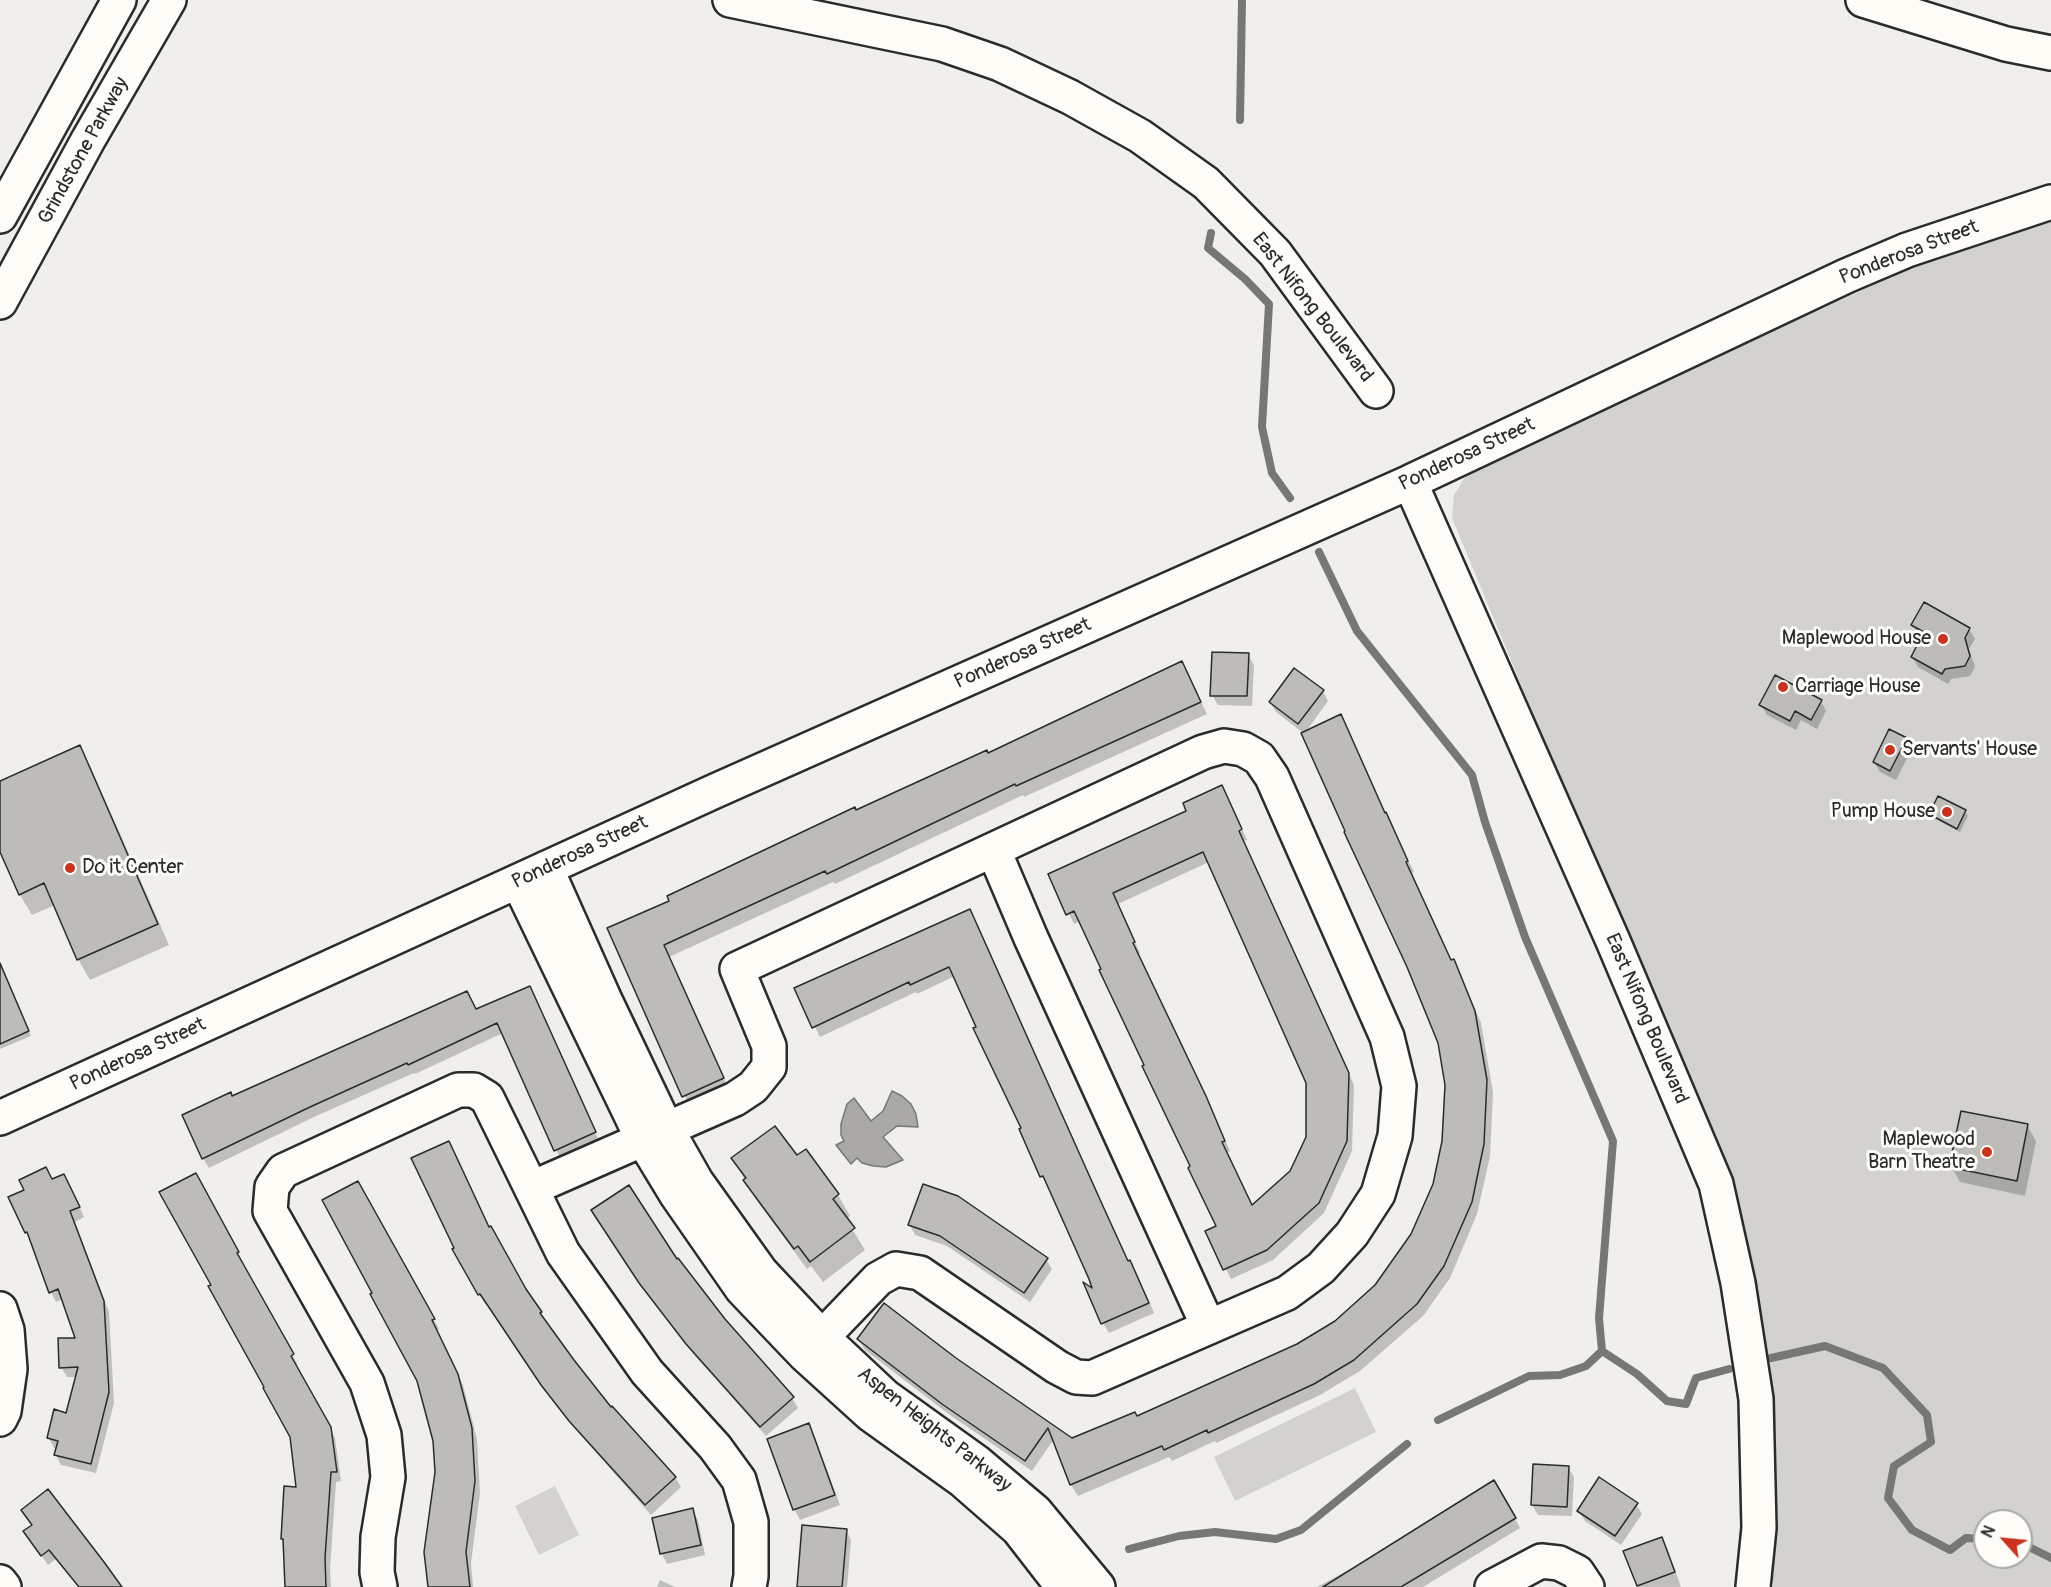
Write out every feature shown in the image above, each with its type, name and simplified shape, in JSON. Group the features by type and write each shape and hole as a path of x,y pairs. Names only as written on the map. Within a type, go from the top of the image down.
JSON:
{"main road":[{"path":"0,216 119,0"},
{"path":"145,42 150,0"},
{"name":"Grindstone Parkway","path":"0,302 88,140 169,0"},
{"name":"East Nifong Boulevard","path":"730,0 942,44 1010,69 1070,97 1140,136 1206,183 1275,253 1376,390"},
{"path":"1863,0 2006,44 2051,53"},
{"name":"Ponderosa Street","path":"0,1118 715,791 1410,482 1846,276 1907,250 2051,202"},
{"name":"East Nifong Boulevard","path":"1410,482 1618,952 1716,1184 1738,1283 1756,1399 1759,1528 1753,1587"},
{"path":"532,1188 735,1099 753,1088 769,1067 769,1046 737,969 1203,752 1224,746 1243,749 1259,758 1272,777 1387,1037 1399,1086 1395,1136 1378,1194 1352,1234 1321,1268 1287,1293 1092,1378 1076,1377 1057,1367 920,1273 896,1269 878,1279 814,1346"},
{"path":"994,851 1031,938 1208,1326"},
{"name":"Aspen Heights Parkway","path":"532,874 654,1133 696,1181 814,1346 870,1414 962,1480 1018,1529 1063,1587"},
{"path":"380,1587 377,1572 378,1537 388,1477 384,1435 368,1383 270,1210 272,1187 283,1171 458,1090 474,1090 487,1098 563,1253 640,1363 715,1447 739,1480 751,1522 749,1587"},
{"path":"0,1309 7,1330 10,1369 4,1411 0,1419"},
{"name":"Aspen Heights Parkway","path":"814,1346 978,1463 1035,1511 1098,1587"},
{"path":"1492,1587 1541,1561 1559,1563 1577,1572 1587,1587"},
{"path":"0,1582 4,1587"}],"shaded area":[{"path":"2051,222 2051,1587 1773,1587 1773,1471 1753,1278 1573,810 1452,518 1454,495 1471,468 1973,240"},
{"path":"892,1091 911,1104 916,1114 918,1127 897,1126 883,1137 903,1160 886,1167 862,1163 857,1158 851,1164 836,1145 844,1141 841,1135 841,1124 847,1104 854,1098 871,1121 883,1111"},
{"path":"1355,1388 1376,1432 1235,1501 1214,1457"},
{"path":"555,1486 579,1535 539,1555 515,1506"}],"building":[{"name":"Maplewood House","path":"1924,602 1970,628 1965,638 1970,656 1965,666 1945,669 1942,674 1911,657 1924,632 1911,625"},
{"path":"1212,652 1249,653 1247,696 1210,696"},
{"path":"1182,661 1201,702 1016,786 1015,784 827,874 825,871 664,945 724,1078 682,1097 607,928 669,901 667,896 855,807 856,810 987,750 988,753"},
{"path":"1294,668 1324,690 1298,724 1269,702"},
{"name":"Carriage House","path":"1775,675 1822,700 1811,720 1795,711 1790,721 1759,705"},
{"path":"1341,714 1451,960 1454,959 1475,1011 1487,1080 1484,1144 1472,1202 1444,1266 1417,1304 1354,1360 1314,1384 1208,1433 1207,1430 1164,1450 1162,1446 1070,1485 1048,1428 1025,1461 942,1404 857,1339 884,1303 956,1358 1072,1438 1135,1412 1137,1416 1297,1344 1335,1321 1375,1285 1411,1234 1433,1184 1442,1141 1445,1085 1438,1043 1407,967 1301,733"},
{"name":"Servants' House","path":"1889,729 1907,738 1890,771 1873,762"},
{"name":"Do it Center","path":"80,745 158,924 77,960 44,883 19,895 0,852 0,781"},
{"path":"1222,785 1242,829 1239,831 1349,1073 1347,1141 1319,1203 1267,1250 1223,1270 1205,1231 1216,1226 1188,1168 1190,1166 1142,1066 1144,1065 1074,911 1066,915 1048,874 1186,811 1183,803","holes":["1203,852 1306,1083 1306,1137 1290,1171 1252,1205 1222,1142 1225,1141 1206,1096 1133,943 1135,942 1113,893"]},
{"name":"Pump House","path":"1938,796 1966,810 1957,829 1929,814"},
{"path":"970,909 1102,1204 1149,1303 1101,1324 1083,1282 1092,1288 1089,1279 973,1028 976,1027 949,967 910,985 909,982 812,1028 794,988"},
{"path":"0,963 29,1031 0,1044"},
{"path":"530,986 596,1132 554,1151 497,1023 408,1065 407,1063 310,1107 202,1159 182,1115 231,1092 232,1096 467,991 476,1009"},
{"name":"Maplewood Barn Theatre","path":"1961,1111 2028,1124 2017,1181 1949,1167"},
{"path":"775,1126 797,1155 806,1149 839,1194 833,1199 855,1228 810,1262 798,1246 794,1249 743,1180 746,1178 731,1158"},
{"path":"449,1141 489,1227 491,1226 526,1289 542,1312 540,1313 611,1407 676,1477 645,1505 569,1421 541,1385 480,1294 478,1295 452,1249 454,1248 411,1158"},
{"path":"46,1167 52,1179 64,1174 80,1207 70,1211 104,1301 109,1392 91,1464 54,1455 58,1441 47,1438 54,1409 66,1413 78,1367 59,1368 58,1338 75,1338 58,1289 49,1293 27,1232 25,1233 8,1197 24,1190 19,1180"},
{"path":"196,1173 239,1252 237,1253 294,1354 291,1356 331,1427 337,1472 331,1472 325,1558 326,1587 285,1587 283,1539 281,1539 284,1486 296,1487 290,1437 208,1286 211,1285 159,1192"},
{"path":"358,1181 435,1319 432,1320 458,1374 472,1428 475,1481 466,1552 470,1587 428,1587 424,1552 435,1472 433,1441 417,1381 322,1200"},
{"path":"923,1184 958,1196 1048,1258 1024,1293 940,1236 908,1225"},
{"path":"629,1185 677,1259 725,1319 794,1397 760,1427 686,1344 639,1283 591,1210"},
{"path":"809,1423 835,1495 793,1510 767,1439"},
{"path":"1533,1464 1569,1466 1567,1507 1531,1505"},
{"path":"1599,1477 1638,1503 1615,1536 1577,1511"},
{"path":"1494,1480 1516,1518 1401,1587 1323,1587"},
{"path":"48,1489 122,1587 79,1587 49,1550 41,1556 23,1531 32,1525 21,1510"},
{"path":"693,1508 701,1545 660,1554 652,1518"},
{"path":"802,1525 847,1529 842,1587 797,1587"},
{"path":"1662,1537 1675,1572 1637,1586 1623,1551"}],"waterway":[{"path":"1240,120 1242,0"},
{"path":"1211,233 1208,248 1245,279 1269,304 1262,427 1272,473 1290,498"},
{"path":"1319,552 1357,631 1472,775 1485,822 1525,937 1613,1141 1599,1318 1602,1351 1637,1374 1667,1401 1686,1404 1696,1378 1729,1369"},
{"path":"1771,1358 1825,1346 1883,1368 1927,1415 1931,1442 1894,1466 1888,1498 1912,1530 1950,1550 1966,1538 1973,1538"},
{"path":"1438,1420 1529,1376 1560,1375 1586,1366 1602,1351"},
{"path":"1129,1549 1179,1536 1215,1532 1276,1539 1301,1530 1407,1444"},
{"path":"2033,1549 2051,1558"}],"place":[{"name":"Maplewood House","path":"1943,639"},
{"name":"Carriage House","path":"1783,687"},
{"name":"Servants' House","path":"1890,750"},
{"name":"Pump House","path":"1947,812"},
{"name":"Do it Center","path":"70,868"},
{"name":"Maplewood Barn Theatre","path":"1987,1152"}]}
